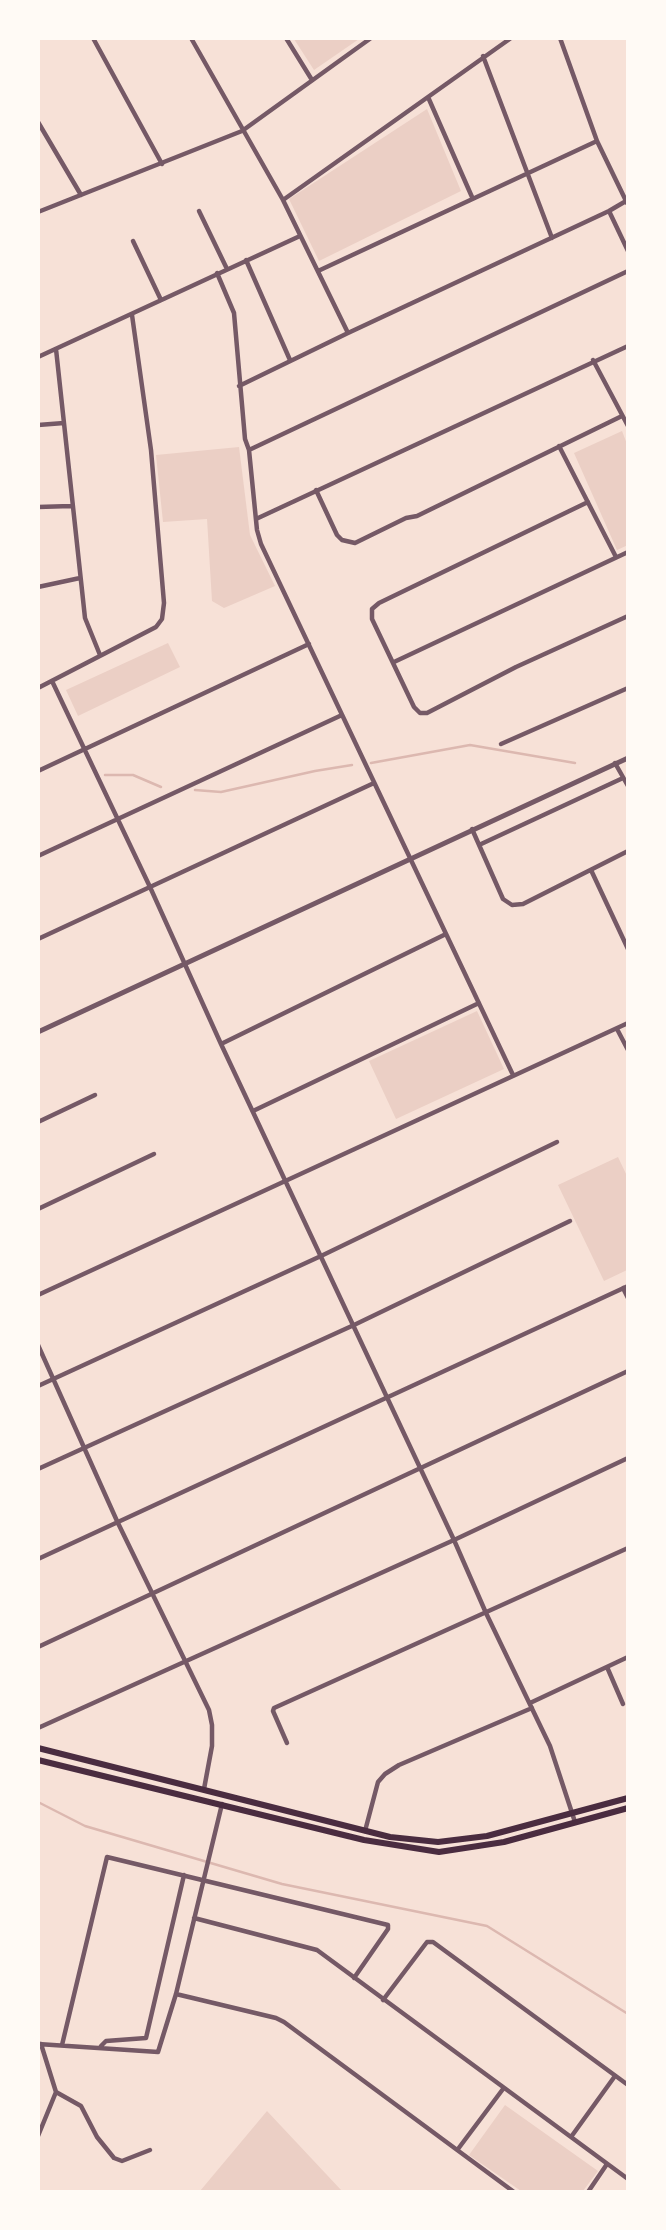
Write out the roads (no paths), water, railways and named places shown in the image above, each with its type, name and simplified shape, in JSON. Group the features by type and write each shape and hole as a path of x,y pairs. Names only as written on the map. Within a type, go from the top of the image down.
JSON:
{"main road":[{"path":"38,1748 390,1837 438,1842 487,1836 627,1802"},
{"path":"38,1760 364,1840 439,1852 504,1842 575,1822 627,1802"},
{"path":"205,1789 219,1797 222,1804"},
{"path":"222,1804 232,1799 249,1801"}],"street":[{"path":"93,38 162,164"},
{"path":"191,38 283,200 348,333"},
{"path":"286,38 312,80"},
{"path":"38,212 242,131 371,38"},
{"path":"283,200 511,38"},
{"path":"239,386 627,202 597,141 560,38"},
{"path":"483,57 552,238"},
{"path":"428,97 472,197"},
{"path":"38,122 81,195"},
{"path":"318,271 597,141"},
{"path":"199,211 227,269"},
{"path":"609,211 628,251"},
{"path":"38,357 300,236"},
{"path":"133,241 161,300"},
{"path":"246,260 290,360"},
{"path":"249,450 628,271"},
{"path":"217,273 234,313 245,439 249,450 261,544 513,1075"},
{"path":"38,688 156,627 162,619 151,450 132,315"},
{"path":"256,519 628,346"},
{"path":"57,349 71,506 85,618 100,655"},
{"path":"593,360 628,426"},
{"path":"316,490 337,536 355,543 622,416"},
{"path":"38,425 64,423"},
{"path":"559,446 616,557"},
{"path":"588,502 379,603 372,610 372,619 414,707 420,713 427,713 516,667 628,615"},
{"path":"38,507 71,506"},
{"path":"394,662 628,552"},
{"path":"38,587 80,578"},
{"path":"38,771 309,644"},
{"path":"52,681 550,1746 575,1822"},
{"path":"501,744 628,688"},
{"path":"38,856 342,715"},
{"path":"38,1031 628,758"},
{"path":"615,763 628,786"},
{"path":"479,845 623,778"},
{"path":"38,939 374,783"},
{"path":"471,829 503,899 512,905 523,904 628,851"},
{"path":"591,870 628,949"},
{"path":"221,1044 446,934"},
{"path":"253,1111 479,1003"},
{"path":"38,1295 628,1024"},
{"path":"617,1029 628,1050"},
{"path":"38,1122 95,1095"},
{"path":"38,1387 321,1256 557,1142"},
{"path":"38,1209 154,1154"},
{"path":"38,1469 354,1325 570,1221"},
{"path":"38,1559 625,1287 628,1298"},
{"path":"38,1345 117,1521 209,1710 212,1746 205,1789"},
{"path":"38,1647 628,1371"},
{"path":"38,1728 454,1540 628,1458"},
{"path":"287,1743 274,1708 628,1548"},
{"path":"365,1831 378,1782 385,1774 628,1657"},
{"path":"607,1667 623,1704"},
{"path":"38,2136 55,2092 40,2044 158,2052 176,1994 222,1804"},
{"path":"62,2045 107,1857 388,1925 388,1929 354,1978"},
{"path":"101,2047 106,2041 146,2038 184,1875"},
{"path":"194,1918 317,1950 628,2179"},
{"path":"383,2000 427,1942 433,1942 628,2085"},
{"path":"176,1994 284,2022 458,2149 506,2189 514,2192"},
{"path":"571,2137 615,2076"},
{"path":"458,2149 503,2089"},
{"path":"55,2092 81,2106 97,2137 114,2158 122,2161 150,2150"},
{"path":"588,2192 607,2164"}],"waterway":[{"path":"371,763 470,745 575,763"},
{"path":"195,790 221,792 352,765"},
{"path":"105,775 133,775 161,787"},
{"path":"38,1802 85,1826 282,1884 487,1926 628,2014"}]}
